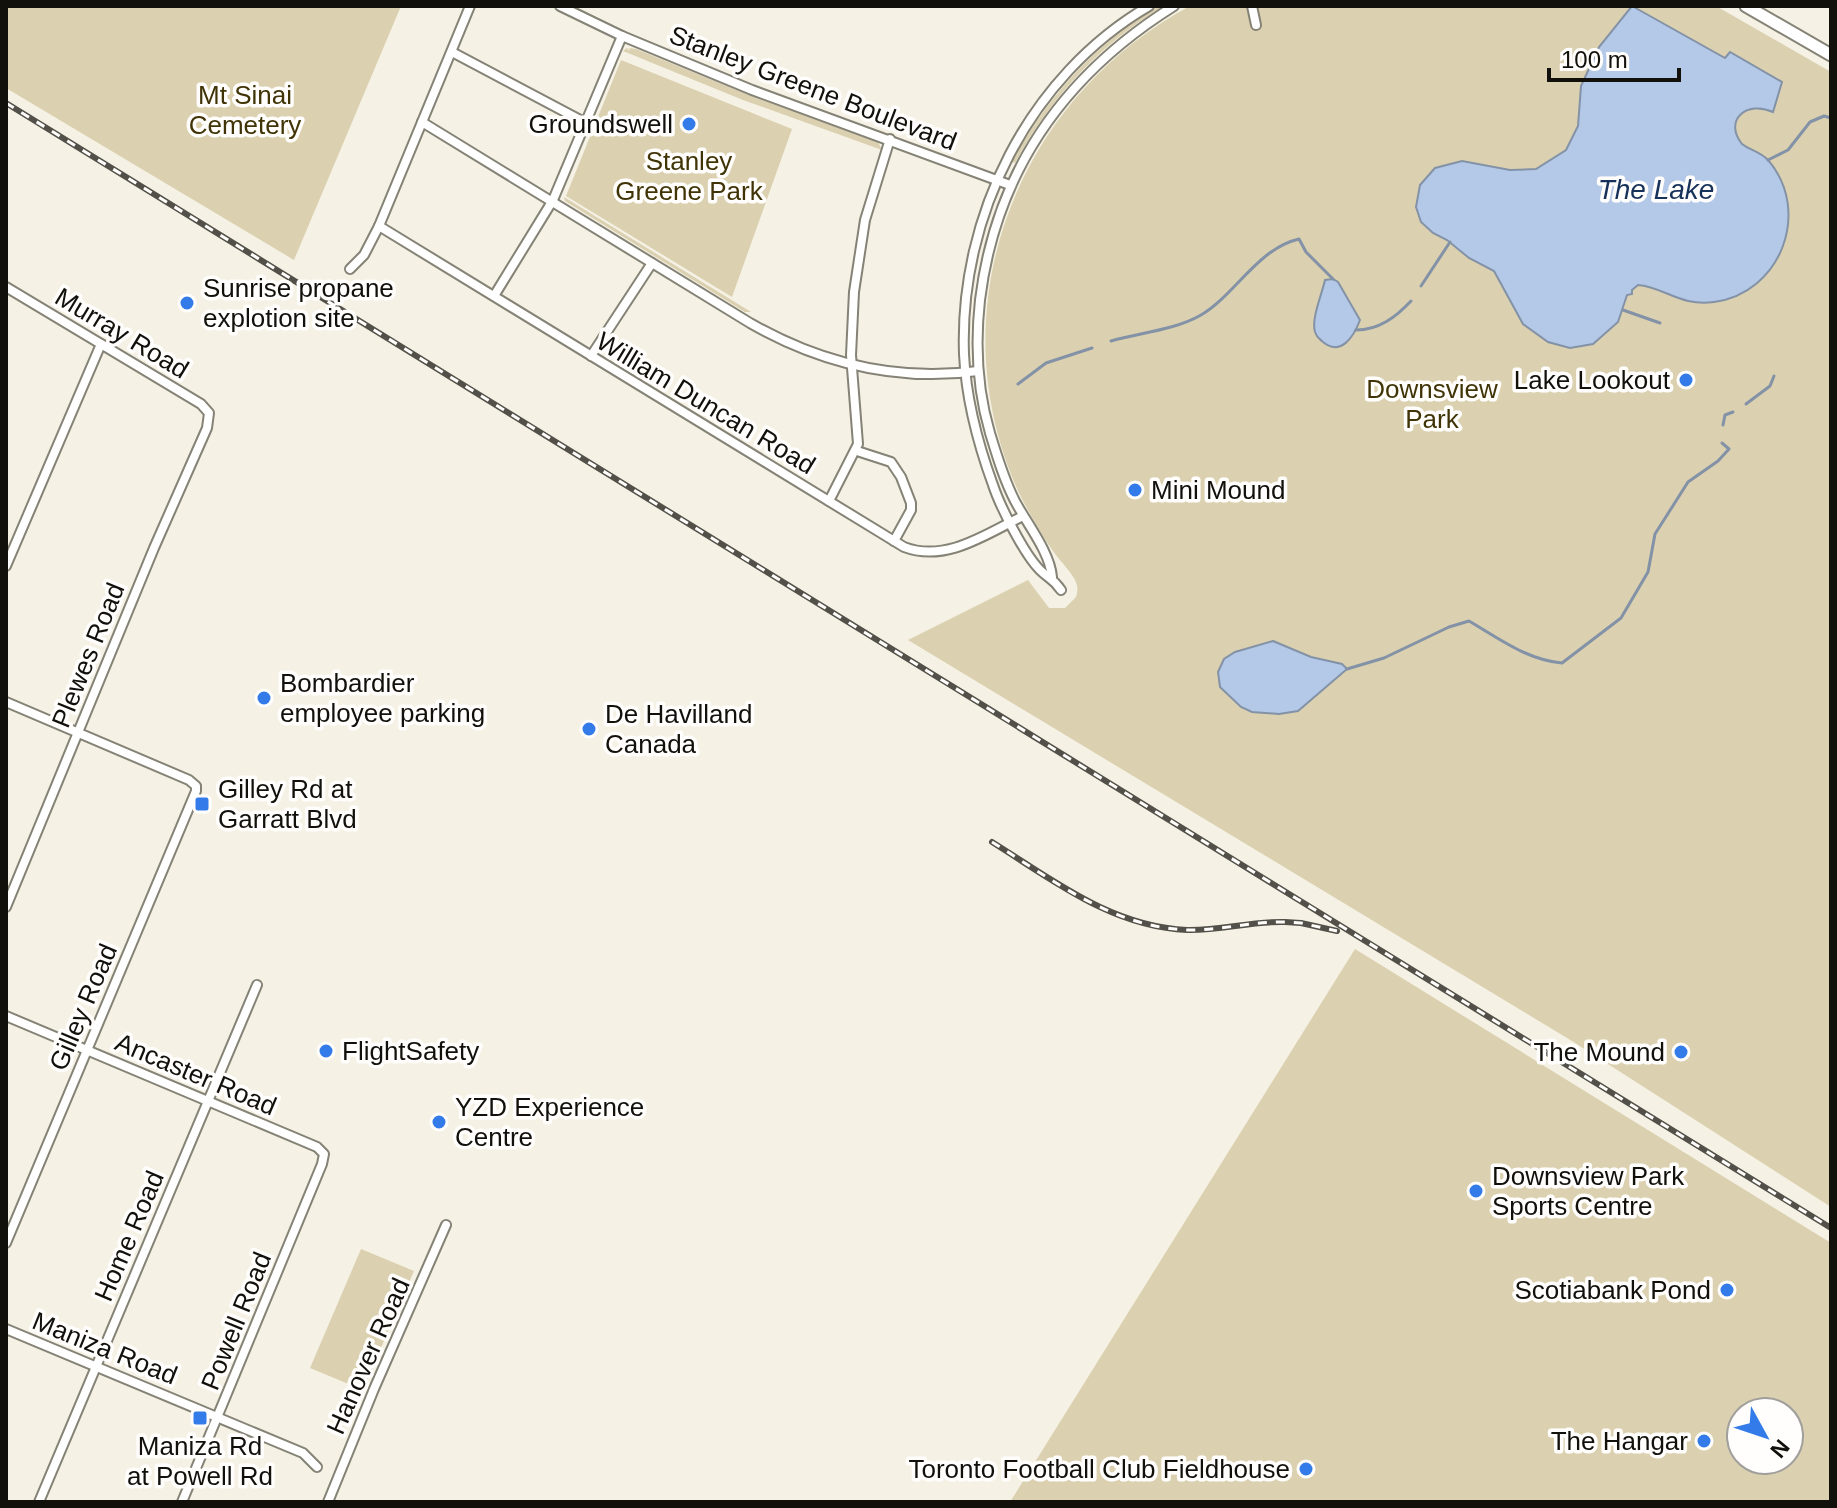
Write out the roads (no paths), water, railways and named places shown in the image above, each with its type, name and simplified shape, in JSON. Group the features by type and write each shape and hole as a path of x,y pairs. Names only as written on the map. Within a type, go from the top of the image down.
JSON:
{"main road":[{"path":"1746,6 1831,55"}],"street":[{"path":"350,269 364,255 379,226 470,6"},
{"name":"Stanley Greene Boulevard","path":"560,6 622,36 752,90 1010,185"},
{"path":"1061,590 1052,577 1040,570 993,487 973,414 966,373 966,312 972,254 998,179 1020,137 1053,89 1093,47 1149,6"},
{"path":"1052,577 1051,562 1023,516 997,457 985,417 978,371 977,334 986,259 1010,185 1050,116 1080,80 1127,37 1174,6"},
{"path":"1252,6 1256,25"},
{"path":"494,296 553,200 622,36"},
{"path":"452,52 586,123"},
{"path":"422,122 785,343 852,366 904,373 978,371"},
{"path":"829,501 857,451 851,324 858,252 870,200 890,139"},
{"name":"William Duncan Road","path":"379,226 912,550 948,551 1023,516"},
{"path":"591,356 652,263"},
{"name":"Murray Road","path":"6,287 204,405 209,419"},
{"path":"6,566 101,344"},
{"name":"Plewes Road","path":"6,907 209,419"},
{"path":"857,451 891,462 901,477 911,510 894,541"},
{"path":"6,702 78,733"},
{"name":"Gilley Road","path":"6,1243 196,786 189,780 78,733"},
{"name":"Home Road","path":"39,1502 257,985"},
{"name":"Ancaster Road","path":"6,1016 317,1147 324,1154"},
{"name":"Powell Road","path":"182,1502 324,1154"},
{"name":"Hanover Road","path":"328,1502 446,1225"},
{"name":"Maniza Road","path":"6,1329 303,1453 317,1467"}],"water":[{"name":"The Lake","path":"1632,6 1725,58 1730,52 1782,82 1773,112 1763,109 1747,111 1741,114 1735,127 1742,144 1768,160 1781,180 1788,202 1788,225 1783,247 1772,267 1757,283 1737,295 1714,302 1692,302 1638,285 1632,294 1627,295 1618,322 1593,344 1570,348 1548,342 1523,324 1494,271 1433,233 1421,222 1416,207 1420,185 1435,168 1462,161 1510,170 1536,169 1566,150 1578,126 1581,86 1599,47"},
{"path":"1325,280 1338,282 1360,320 1346,343 1336,347 1318,338 1314,327"},
{"path":"1273,641 1311,657 1342,664 1347,669 1298,711 1279,714 1252,712 1241,707 1220,687 1218,672 1224,659 1235,652"}],"waterway":[{"path":"1768,160 1788,150 1810,122 1824,116 1831,118"},
{"path":"1111,341 1168,328 1201,315 1271,252 1299,239 1306,252 1333,279"},
{"path":"1421,286 1450,242"},
{"path":"1356,330 1386,322 1411,301"},
{"path":"1623,310 1660,323"},
{"path":"1018,384 1046,363 1092,348"},
{"path":"1746,404 1770,386 1774,376"},
{"path":"1723,425 1725,415 1733,412"},
{"path":"1347,669 1384,658 1449,627 1469,621 1525,653 1562,663 1621,618 1648,572 1655,534 1688,482 1718,461 1729,449 1722,443"}],"railway":[{"path":"6,103 1831,1228"},
{"path":"992,842 1084,899 1108,911 1160,927 1187,930 1285,922 1337,931"}],"place":[{"name":"Groundswell","path":"689,124"},
{"name":"Sunrise propane explotion site","path":"187,303"},
{"name":"Lake Lookout","path":"1686,380"},
{"name":"Mini Mound","path":"1135,490"},
{"name":"Bombardier employee parking","path":"264,698"},
{"name":"De Havilland Canada","path":"589,729"},
{"name":"Gilley Rd at Garratt Blvd","path":"202,804"},
{"name":"FlightSafety","path":"326,1051"},
{"name":"The Mound","path":"1681,1052"},
{"name":"YZD Experience Centre","path":"439,1122"},
{"name":"Downsview Park Sports Centre","path":"1476,1191"},
{"name":"Scotiabank Pond","path":"1727,1290"},
{"name":"Maniza Rd at Powell Rd","path":"200,1418"},
{"name":"The Hangar","path":"1704,1441"},
{"name":"Toronto Football Club Fieldhouse","path":"1306,1469"}],"park label":[{"name":"Mt Sinai Cemetery","path":"245,110"},
{"name":"Stanley Greene Park","path":"689,176"},
{"name":"Downsview Park","path":"1432,404"}]}
